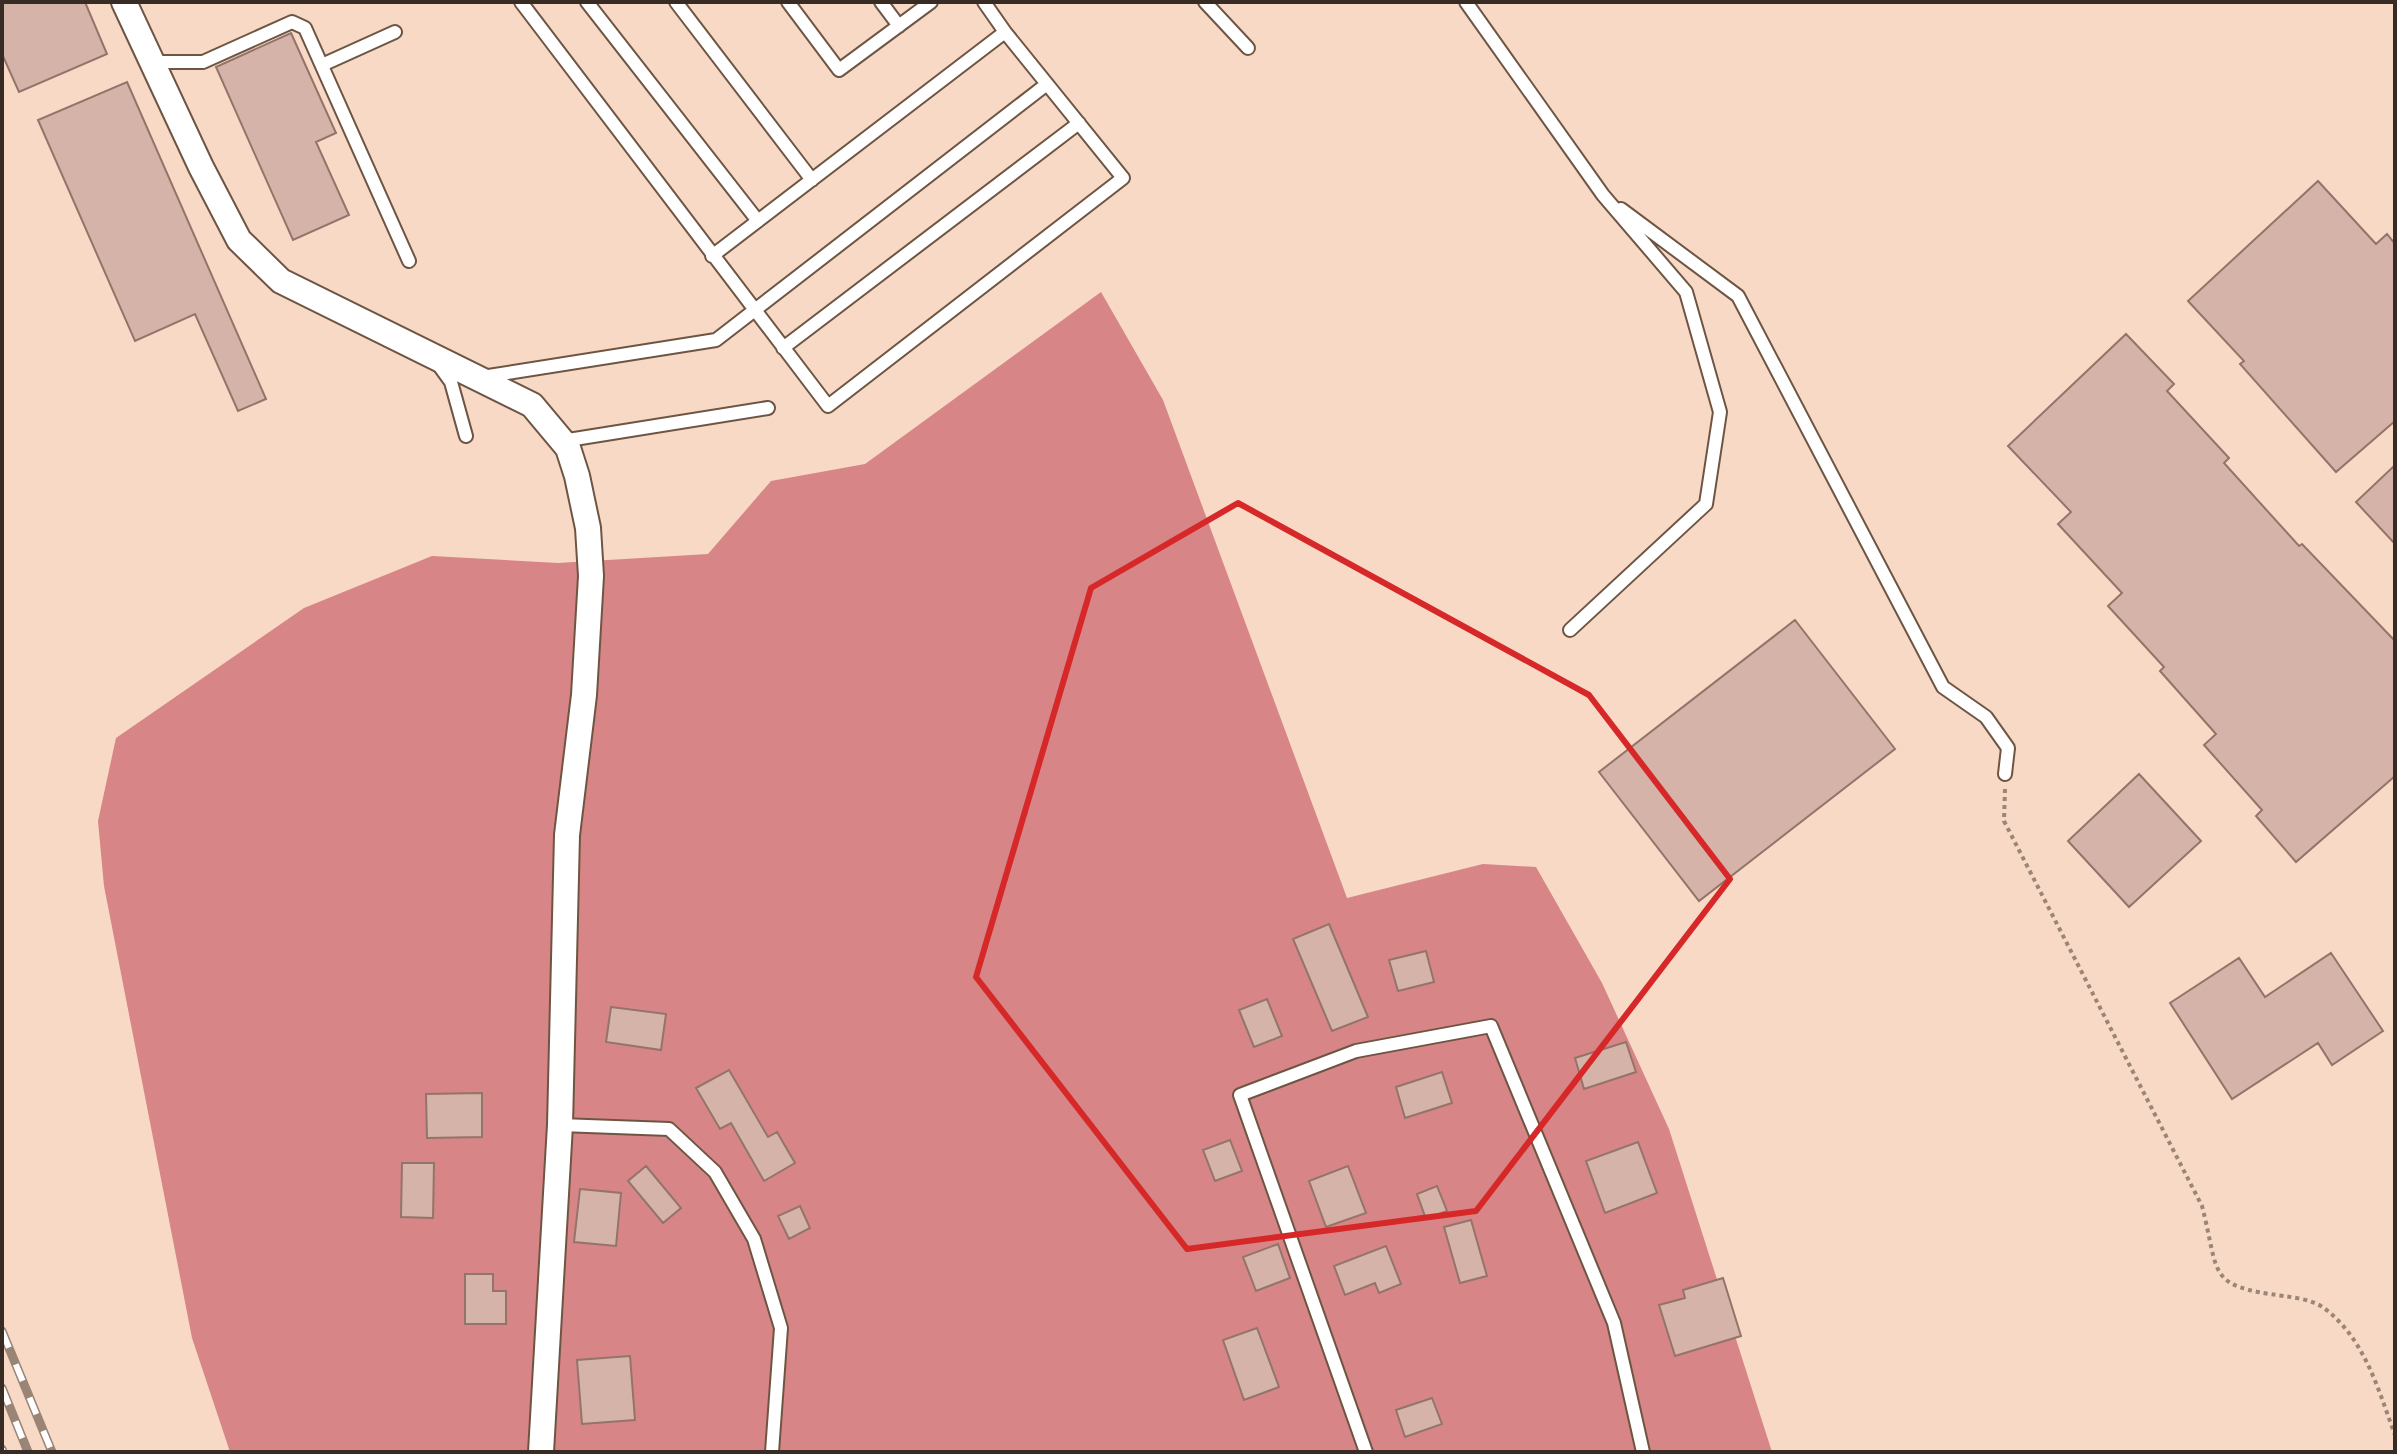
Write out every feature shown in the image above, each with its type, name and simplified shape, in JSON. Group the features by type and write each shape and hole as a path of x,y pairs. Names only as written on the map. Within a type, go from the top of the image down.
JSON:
{"street":[{"path":"124,2 149,62 239,240 281,281 532,405 562,441 577,476 588,528 591,576 584,695 567,835 560,1125 541,1452"}],"lane":[{"path":"521,2 828,406 1123,178 984,2"},
{"path":"587,2 758,221"},
{"path":"676,2 812,180"},
{"path":"788,2 839,70 931,2"},
{"path":"881,2 899,26"},
{"path":"1205,2 1248,48"},
{"path":"1466,2 1603,195 1686,292 1720,412 1706,504 1570,630"},
{"path":"149,62 203,62 292,22 305,28 409,261"},
{"path":"322,65 395,32"},
{"path":"712,256 1005,32"},
{"path":"475,378 716,340 1047,84"},
{"path":"783,348 1079,123"},
{"path":"1603,195 1738,296 1943,687 1986,717 2008,748 2005,774"},
{"path":"434,358 451,382 466,436"},
{"path":"562,441 768,408"},
{"path":"1366,1452 1240,1095 1356,1051 1491,1026 1614,1323 1643,1452"},
{"path":"560,1125 669,1129 715,1172 754,1239 781,1328 772,1452"}],"path":[{"path":"2005,774 2004,821 2202,1206 2218,1271 2224,1281 2239,1291 2301,1298 2322,1306 2344,1326 2367,1358 2395,1435"}],"highlighted area":[{"path":"1238,503 1589,695 1730,879 1476,1211 1187,1249 976,977 1091,588"}],"shaded area":[{"path":"1101,292 1163,400 1347,898 1483,864 1536,867 1602,983 1669,1129 1772,1452 230,1452 192,1338 104,886 98,821 116,738 304,608 432,556 558,563 708,554 771,481 865,464"}],"building":[{"path":"2,2 85,2 107,54 19,92 2,54"},
{"path":"291,33 336,133 316,142 349,215 293,240 216,67"},
{"path":"127,82 266,399 238,411 195,314 135,341 38,120"},
{"path":"2318,181 2376,244 2387,234 2395,244 2395,421 2336,472 2240,364 2244,361 2188,301"},
{"path":"2126,334 2174,384 2167,391 2229,458 2224,463 2299,546 2302,544 2395,641 2395,776 2296,862 2256,816 2262,810 2204,745 2216,734 2160,671 2164,667 2108,606 2122,593 2058,524 2071,512 2008,446"},
{"path":"2395,465 2395,544 2356,502"},
{"path":"1795,620 1895,749 1699,901 1599,772"},
{"path":"2139,774 2201,841 2129,907 2068,841"},
{"path":"1329,924 1368,1017 1332,1031 1293,939"},
{"path":"1426,951 1434,982 1398,991 1389,960"},
{"path":"2331,953 2383,1031 2332,1065 2318,1043 2232,1099 2170,1003 2239,958 2265,997"},
{"path":"1267,999 1282,1036 1254,1047 1239,1010"},
{"path":"611,1007 666,1014 661,1050 606,1042"},
{"path":"1626,1042 1636,1072 1584,1089 1575,1058"},
{"path":"729,1070 768,1137 777,1132 795,1163 764,1181 731,1123 720,1129 696,1088"},
{"path":"1442,1072 1452,1103 1405,1118 1396,1087"},
{"path":"482,1093 482,1137 427,1138 426,1094"},
{"path":"1230,1140 1242,1171 1215,1181 1203,1150"},
{"path":"1638,1142 1657,1193 1605,1213 1586,1161"},
{"path":"402,1163 434,1163 433,1218 401,1217"},
{"path":"646,1166 681,1208 663,1223 628,1181"},
{"path":"1348,1166 1366,1213 1326,1227 1309,1181"},
{"path":"1437,1186 1447,1211 1426,1219 1417,1194"},
{"path":"580,1189 621,1193 616,1246 574,1242"},
{"path":"800,1206 810,1228 789,1239 778,1216"},
{"path":"1471,1220 1487,1276 1460,1283 1444,1227"},
{"path":"1278,1244 1290,1278 1256,1291 1243,1257"},
{"path":"1386,1246 1401,1284 1379,1293 1375,1283 1345,1295 1334,1266"},
{"path":"465,1274 493,1274 493,1291 506,1291 506,1324 465,1324"},
{"path":"1723,1278 1741,1336 1675,1356 1659,1305 1685,1298 1683,1290"},
{"path":"1257,1328 1279,1387 1244,1400 1223,1340"},
{"path":"630,1356 635,1420 582,1424 577,1360"},
{"path":"1432,1398 1442,1424 1405,1437 1396,1410"}],"railway":[{"path":"2,1331 52,1452"},
{"path":"2,1388 28,1452"}]}
